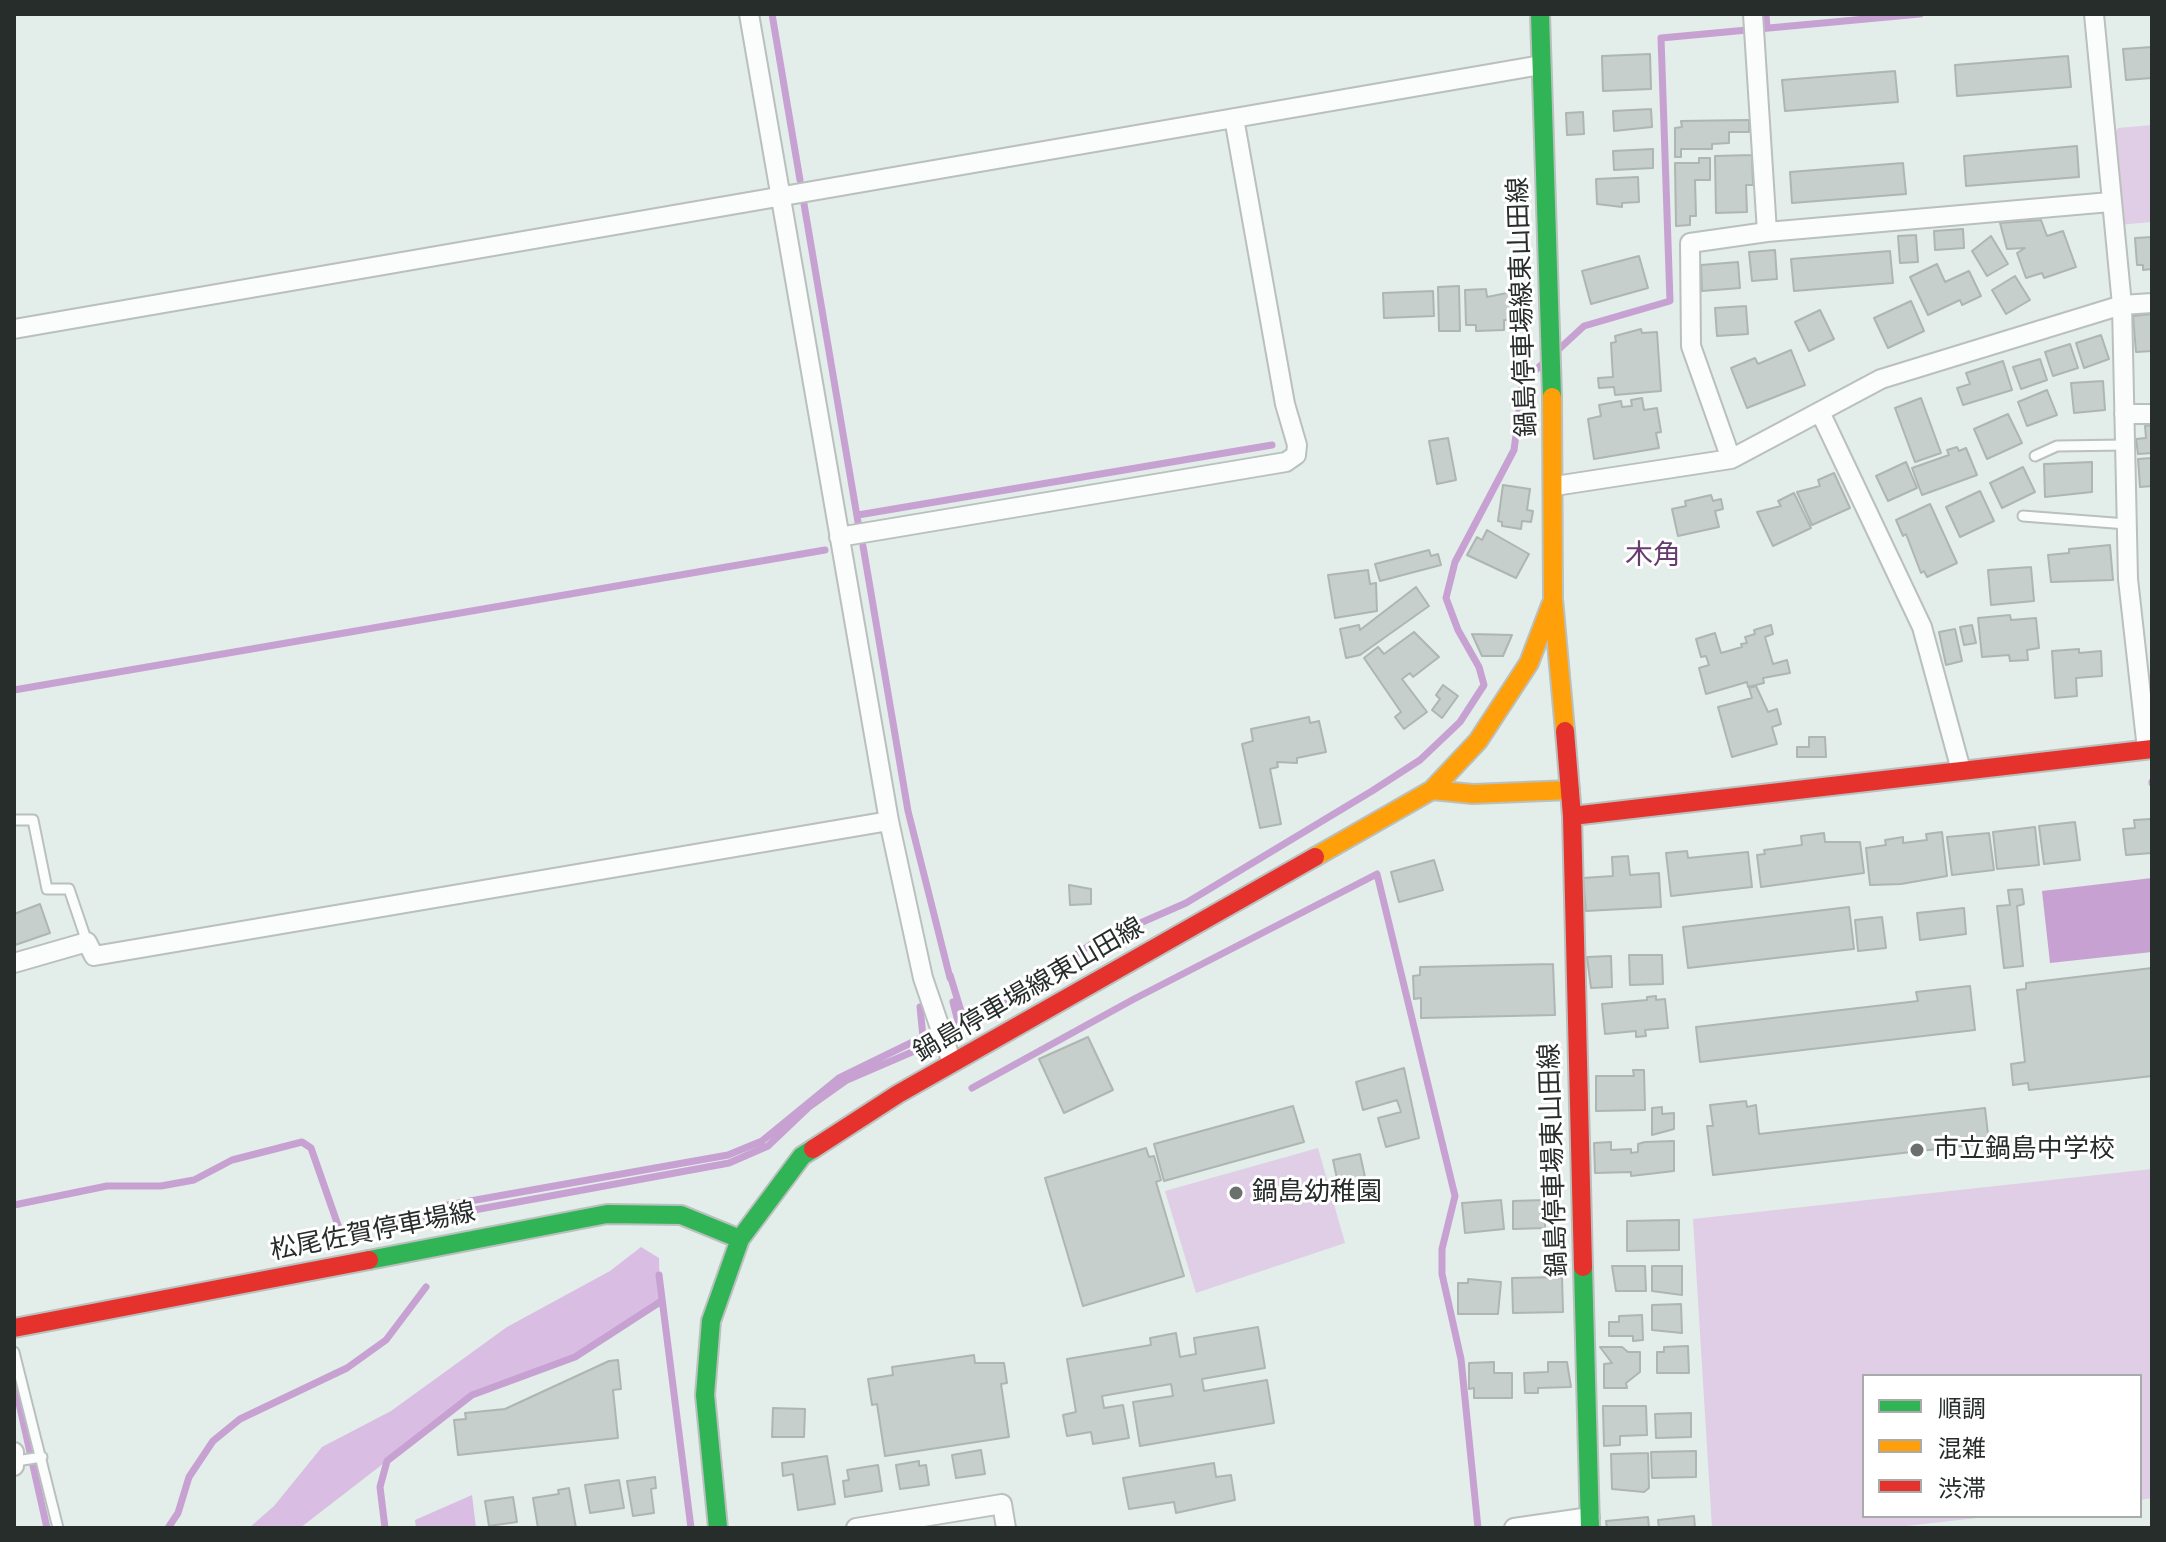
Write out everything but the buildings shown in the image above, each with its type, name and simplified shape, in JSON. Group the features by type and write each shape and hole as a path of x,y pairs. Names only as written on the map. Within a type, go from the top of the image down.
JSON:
{"main road":[{"name":"鍋島停車場線東山田線","path":"1540,14 1555,486 1553,599 1570,790"},
{"name":"鍋島停車場線東山田線","path":"718,1528 705,1395 711,1321 740,1239 802,1156 952,1063 1432,790 1478,741 1529,663 1553,599"},
{"path":"1572,816 2149,749"},
{"path":"1432,790 1473,794 1570,790"},
{"name":"鍋島停車場東山田線","path":"1570,790 1590,1523"},
{"name":"松尾佐賀停車場線","path":"14,1328 607,1214 681,1215 740,1239"}],"street":[{"path":"749,14 889,821 923,978 952,1063"},
{"path":"2094,14 2122,305 2128,579 2149,749"},
{"path":"1753,24 1767,232"},
{"path":"14,329 1541,65"},
{"path":"839,537 1286,462 1296,455 1297,445 1285,404 1234,118"},
{"path":"1731,459 1691,346 1690,243 1767,232 2110,202"},
{"path":"1555,486 1731,459 1821,414 1881,379 2122,305 2152,303"},
{"path":"1821,414 1922,627 1961,770"},
{"path":"2124,414 2152,414"},
{"path":"14,963 87,942 94,956 889,821"},
{"path":"856,1528 1002,1504 1006,1528"},
{"path":"1514,1528 1590,1523"}],"lane":[{"path":"2035,456 2057,446 2125,445"},
{"path":"2023,516 2127,524"},
{"path":"14,820 33,820 47,889 69,889 87,942"},
{"path":"14,1352 58,1528"},
{"path":"15,1460 42,1457"}],"shaded area":[{"path":"2152,125 2152,222 2118,225 2112,137 2118,128"},
{"path":"2152,878 2152,952 2050,963 2042,891"},
{"path":"1318,1148 1345,1243 1196,1293 1165,1191"},
{"path":"2152,1169 2152,1498 2142,1500 2142,1374 1862,1374 1862,1518 1977,1518 1888,1528 1712,1528 1693,1219"},
{"path":"641,1247 659,1258 660,1302 575,1357 472,1395 300,1528 249,1528 274,1506 322,1447 391,1411 507,1327 610,1271"},
{"path":"472,1495 476,1528 416,1528 415,1520"}],"waterway":[{"path":"772,14 800,180"},
{"path":"1766,14 1767,28"},
{"path":"1558,350 1584,326 1670,301 1661,38 1920,14"},
{"path":"804,204 858,522"},
{"path":"950,975 965,1024 1018,997 1090,945 1186,903 1372,791 1420,760 1460,722 1484,685 1479,667 1458,630 1446,598 1455,562 1514,450 1523,381 1546,361"},
{"path":"858,515 1272,445"},
{"path":"863,546 908,811 950,978"},
{"path":"14,690 825,550"},
{"path":"972,1088 1134,999 1377,874 1455,1196 1442,1249 1442,1274 1461,1359 1478,1528"},
{"path":"953,1002 960,1029"},
{"path":"14,1205 107,1186 161,1186 194,1180 232,1160 302,1142 311,1148 340,1231 425,1216 442,1206 728,1155 762,1141 839,1078 923,1037 920,1007"},
{"path":"447,1215 729,1163 768,1146 809,1107 847,1080 919,1049"},
{"path":"659,1275 691,1528"},
{"path":"168,1528 178,1513 189,1477 213,1441 240,1419 347,1368 386,1340 426,1287"},
{"path":"385,1528 380,1487 387,1461 472,1395 575,1357 660,1302"},
{"path":"14,1381 47,1528"}],"traffic: fast":[{"path":"1540,14 1552,397"},
{"path":"718,1528 705,1395 711,1321 740,1239 802,1156 813,1149"},
{"path":"369,1260 607,1214 681,1215 740,1239"},
{"path":"1583,1267 1590,1528"}],"traffic: slow":[{"path":"1552,397 1553,599 1565,731"},
{"path":"1315,857 1432,790 1478,741 1529,663 1551,605"},
{"path":"1432,790 1473,794 1570,790"}],"traffic: jam":[{"path":"1565,731 1572,816 1583,1267"},
{"path":"1572,816 2152,749"},
{"path":"813,1149 898,1094 1315,857"},
{"path":"14,1328 369,1260"}],"place":[{"name":"市立鍋島中学校","path":"1917,1150"},
{"name":"鍋島幼稚園","path":"1236,1193"}],"district":[{"name":"木角","path":"1653,556"}]}
